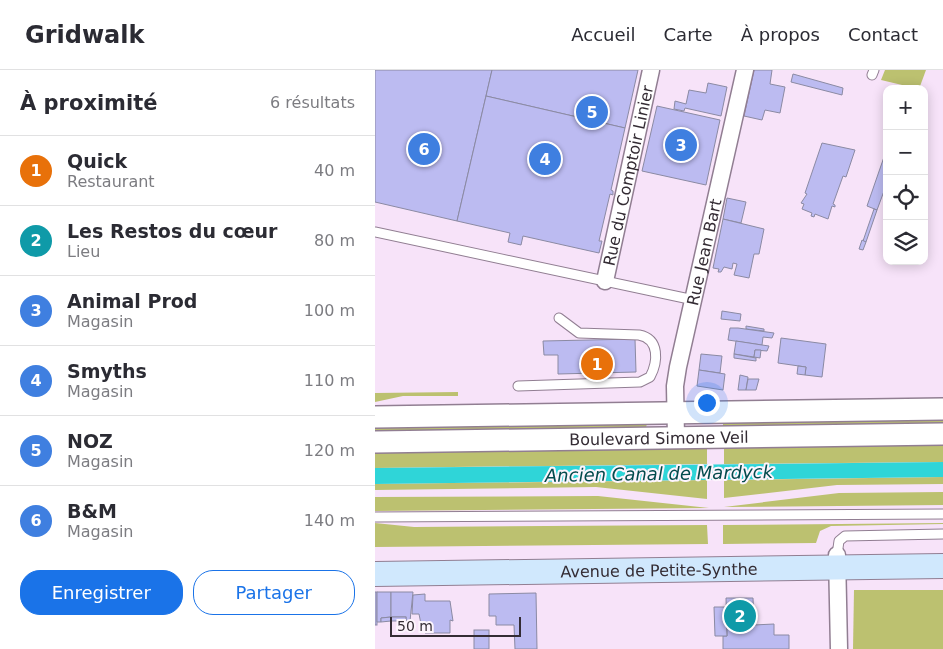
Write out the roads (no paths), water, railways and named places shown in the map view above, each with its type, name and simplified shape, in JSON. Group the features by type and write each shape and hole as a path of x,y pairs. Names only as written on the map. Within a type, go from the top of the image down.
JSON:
{"main road":[{"name":"Avenue de Petite-Synthe","path":"375,574 837,561 943,554"},
{"name":"Avenue de Petite-Synthe","path":"375,559 837,561 943,566"}],"street":[{"name":"Rue du Comptoir Linier","path":"605,281 651,70"},
{"name":"Rue Jean Bart","path":"675,437 677,376 745,70"},
{"name":"Boulevard Simone Veil","path":"375,417 943,409"},
{"name":"Boulevard Simone Veil","path":"375,442 943,434"},
{"path":"837,561 839,649"}],"lane":[{"path":"375,232 694,300"},
{"path":"518,386 641,382 650,377 656,358 653,346 647,337 579,333 559,318"},
{"path":"375,517 943,514"},
{"path":"837,561 839,541 845,536 943,534"}],"water":[{"name":"Ancien Canal de Mardyck","path":"943,462 943,477 375,484 375,468"}],"place":[{"name":"NOZ","path":"592,112"},
{"name":"Animal Prod","path":"681,145"},
{"name":"B&M","path":"424,149"},
{"name":"Smyths","path":"545,159"},
{"name":"Quick","path":"597,364"},
{"name":"Les Restos du cœur","path":"740,616"}]}
